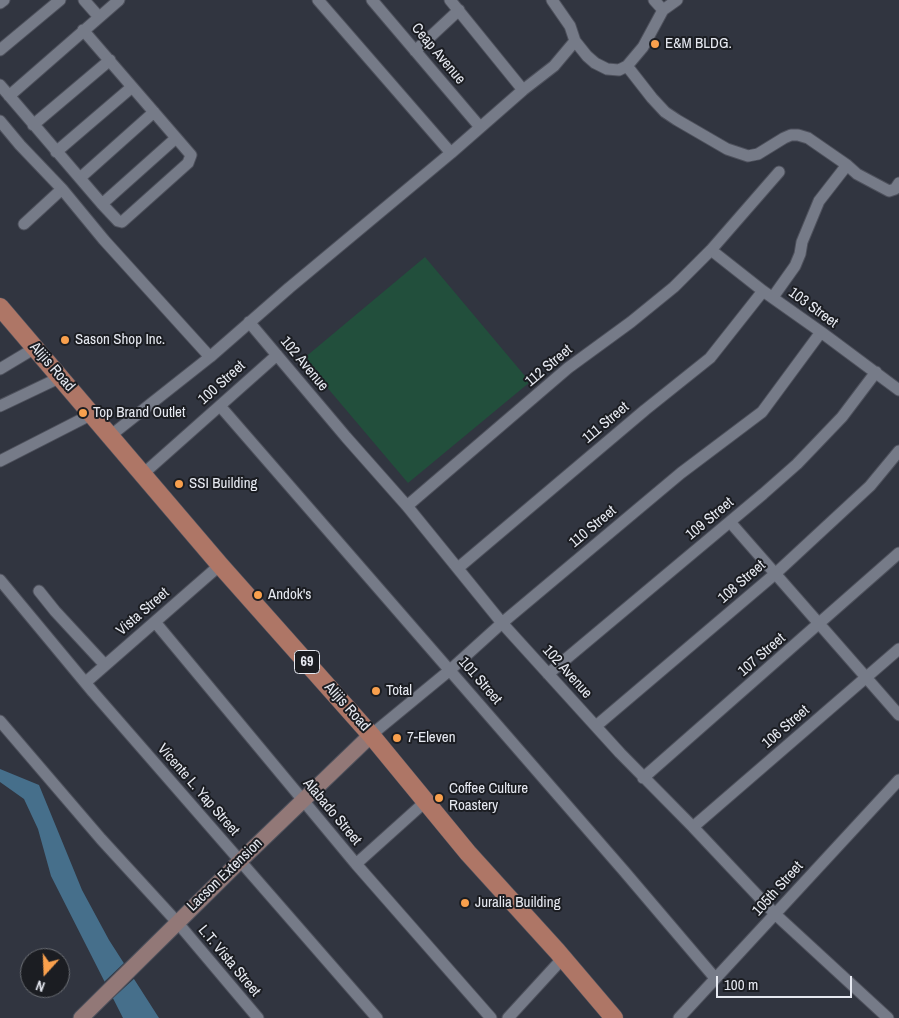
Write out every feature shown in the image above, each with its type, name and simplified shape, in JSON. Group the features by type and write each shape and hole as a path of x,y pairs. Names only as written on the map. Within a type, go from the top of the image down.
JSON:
{"main road":[{"name":"Alijis Road","path":"0,307 220,564 371,735 468,852 614,1018"},
{"name":"Lacson Extension","path":"81,1018 177,922 371,735"}],"street":[{"path":"0,4 4,0"},
{"path":"0,50 60,0"},
{"path":"84,0 99,17"},
{"path":"83,30 191,155 188,163 122,222 118,221 102,204 3,91 119,0"},
{"path":"318,0 451,153"},
{"name":"Ceap Avenue","path":"372,0 480,127"},
{"path":"450,0 523,90"},
{"path":"552,0 570,26 575,41 587,56 595,63 607,69 619,70 628,66 643,47 663,10 677,0"},
{"path":"654,0 663,10"},
{"path":"415,51 459,10"},
{"path":"110,436 210,357 523,90 554,66 575,41"},
{"path":"33,125 110,60"},
{"path":"628,66 665,112 727,149 748,156 758,154 791,135 798,134 808,138 857,174 889,191 894,189 899,183"},
{"path":"56,152 132,87"},
{"path":"80,178 154,112"},
{"path":"0,121 210,357"},
{"path":"102,204 176,138"},
{"name":"111 Street","path":"458,568 710,358 795,266 802,242 819,201 846,165"},
{"name":"112 Street","path":"407,506 568,368 631,322 674,287 711,250 779,172"},
{"path":"24,224 62,189"},
{"name":"103 Street","path":"711,250 899,390"},
{"name":"102 Avenue","path":"250,322 346,437 407,506 502,622 643,778 694,827 776,914 888,1018"},
{"name":"110 Street","path":"371,735 450,670 502,622 681,472 762,412 821,332"},
{"path":"0,369 35,348"},
{"name":"100 Street","path":"143,474 277,355"},
{"name":"109 Street","path":"548,674 797,464 842,417 876,372"},
{"path":"0,406 61,377"},
{"name":"101 Street","path":"220,406 715,978"},
{"path":"0,461 92,414"},
{"name":"108 Street","path":"596,726 775,574 870,486 899,451"},
{"path":"730,522 899,715"},
{"name":"107 Street","path":"643,778 899,553"},
{"name":"Vista Street","path":"86,682 220,564"},
{"name":"Vicente L. Yap Street","path":"0,580 376,1018"},
{"path":"39,591 55,612 106,665"},
{"name":"Alabado Street","path":"155,622 356,864 491,1018"},
{"name":"106 Street","path":"694,827 899,649"},
{"name":"L.T. Vista Street","path":"0,720 101,839 177,922 258,1018"},
{"name":"105th Street","path":"679,1018 899,780"},
{"path":"356,864 425,802"},
{"path":"508,1018 563,958"}],"green space":[{"path":"425,257 530,382 408,483 303,359"}],"water":[{"path":"0,769 39,785 82,890 109,940 159,1018 123,1018 51,876 38,829 24,799 0,782"}],"pier":[{"path":"126,961 136,977 112,999 103,983"}],"place":[{"name":"E&M BLDG.","path":"655,44"},
{"name":"Sason Shop Inc.","path":"65,340"},
{"name":"Top Brand Outlet","path":"83,413"},
{"name":"SSI Building","path":"179,484"},
{"name":"Andok's","path":"258,595"},
{"name":"Total","path":"376,691"},
{"name":"7-Eleven","path":"397,738"},
{"name":"Coffee Culture Roastery","path":"439,798"},
{"name":"Juralia Building","path":"465,903"}]}
